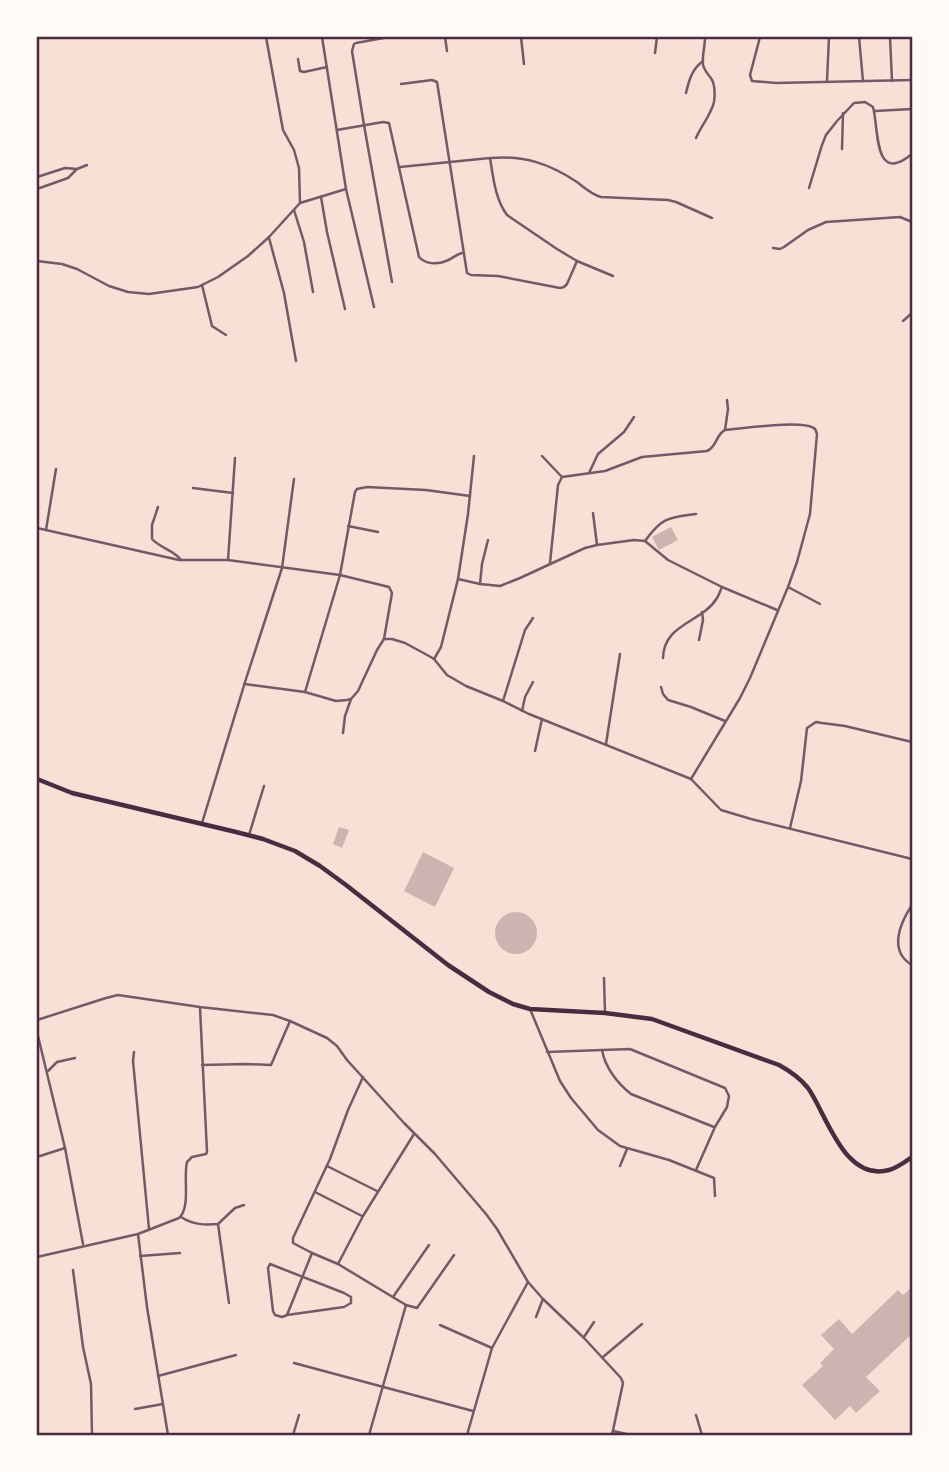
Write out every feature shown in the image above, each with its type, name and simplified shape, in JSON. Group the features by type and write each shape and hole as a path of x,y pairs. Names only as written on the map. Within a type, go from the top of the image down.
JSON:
{"main road":[{"path":"37,779 72,793 249,835 295,851 320,866 448,965 499,998 530,1009 605,1013 652,1019 779,1065 806,1086 835,1139 860,1166 869,1170 886,1171 912,1157"}],"street":[{"path":"266,37 283,130 294,150 299,168 300,203"},
{"path":"322,37 346,189 374,307"},
{"path":"389,37 360,41 352,47 363,125 392,282"},
{"path":"445,37 447,51"},
{"path":"521,37 524,64"},
{"path":"656,53 657,37"},
{"path":"696,138 715,99 712,80 705,71 703,61 705,37"},
{"path":"760,37 750,75 752,81 776,83 912,80"},
{"path":"827,81 829,37"},
{"path":"859,37 863,81"},
{"path":"890,37 892,81"},
{"path":"298,59 300,71 327,67"},
{"path":"686,93 691,76 703,61"},
{"path":"401,85 432,80 436,82 466,271 469,274 498,276 560,288 567,284 577,261"},
{"path":"809,188 827,135 844,113 859,101 870,104 875,111 877,140 884,160 895,163 912,154"},
{"path":"875,111 912,109"},
{"path":"842,149 844,113"},
{"path":"337,130 389,123 419,257 427,263 446,261 463,252"},
{"path":"400,167 513,157 531,160 567,176 593,195 668,200 712,218"},
{"path":"490,158 496,189 506,215 577,261 613,276"},
{"path":"37,189 68,178 77,169 87,165"},
{"path":"37,177 65,168 77,169"},
{"path":"37,261 77,269 109,286 128,292 157,293 202,285 248,256 300,203 346,189"},
{"path":"321,197 345,309"},
{"path":"294,209 304,242 313,292"},
{"path":"773,248 784,247 808,230 826,222 900,217 912,222"},
{"path":"269,237 284,293 296,362"},
{"path":"202,285 212,326 226,335"},
{"path":"903,321 912,313"},
{"path":"725,430 727,400"},
{"path":"589,474 598,454 624,432 634,416"},
{"path":"562,477 605,471 642,457 707,451 715,445 725,430 792,425 812,427 817,434 810,514 788,587 750,678 691,779"},
{"path":"434,659 441,647 458,579 474,456"},
{"path":"542,456 562,477"},
{"path":"228,560 235,458"},
{"path":"46,530 55,469"},
{"path":"550,564 558,485 562,477"},
{"path":"201,824 282,568 294,480"},
{"path":"193,488 233,493"},
{"path":"305,692 340,575 355,492 361,488 426,490 470,496"},
{"path":"158,508 152,525 152,538 181,560"},
{"path":"593,513 597,545"},
{"path":"645,541 662,521 696,514"},
{"path":"348,526 378,532"},
{"path":"37,528 181,560 228,560 340,575 389,587 391,590 384,639 358,691 351,699 343,733"},
{"path":"480,584 488,540"},
{"path":"458,579 500,586 576,551 597,545 645,541 668,560 778,611"},
{"path":"663,658 663,648 671,634 717,598 722,587"},
{"path":"788,587 820,604"},
{"path":"699,640 702,611"},
{"path":"503,701 525,630 533,618"},
{"path":"384,639 405,643 434,659 443,671 455,680 542,719 691,779 721,810 751,820 912,859"},
{"path":"606,744 620,654"},
{"path":"523,711 525,697 533,682"},
{"path":"244,684 305,692 336,701 351,699"},
{"path":"661,687 668,700 725,721"},
{"path":"535,751 542,719"},
{"path":"790,828 807,728 810,725 816,722 845,726 912,742"},
{"path":"249,835 264,786"},
{"path":"912,905 898,939 900,953 912,965"},
{"path":"604,978 605,1013"},
{"path":"37,1020 118,995 273,1015 327,1038 435,1154 486,1214 528,1282 542,1299 584,1338 621,1378 623,1383 613,1433 631,1435"},
{"path":"37,1257 138,1234 183,1215 186,1206 187,1162 192,1157 207,1152 200,1007"},
{"path":"530,1009 560,1081 578,1107 606,1136 627,1149 670,1160 714,1178 715,1196"},
{"path":"202,1065 271,1065 290,1021"},
{"path":"37,1032 65,1148 84,1245"},
{"path":"547,1052 630,1049 725,1088 729,1096 727,1107 696,1170"},
{"path":"602,1050 607,1065 626,1090 642,1099 683,1112 715,1127"},
{"path":"134,1052 149,1229"},
{"path":"47,1072 58,1062 75,1058"},
{"path":"363,1077 327,1166 292,1241 295,1245 338,1264 406,1305 418,1308 454,1255"},
{"path":"338,1264 363,1216 414,1134"},
{"path":"37,1157 65,1148"},
{"path":"620,1167 627,1149"},
{"path":"327,1166 378,1192"},
{"path":"315,1192 363,1216"},
{"path":"181,1217 198,1224 218,1224 235,1208 244,1205"},
{"path":"218,1224 229,1303"},
{"path":"138,1234 167,1435"},
{"path":"393,1297 429,1245"},
{"path":"140,1255 180,1253"},
{"path":"287,1315 312,1253"},
{"path":"269,1265 302,1276 344,1293 351,1297 351,1303 344,1307 280,1317 275,1315 269,1265"},
{"path":"73,1270 83,1347 91,1384 92,1435"},
{"path":"467,1435 492,1348 528,1282"},
{"path":"536,1317 542,1299"},
{"path":"369,1435 406,1305"},
{"path":"584,1338 594,1322"},
{"path":"603,1357 642,1324"},
{"path":"440,1325 492,1348"},
{"path":"158,1376 236,1356"},
{"path":"294,1363 473,1411"},
{"path":"135,1409 163,1404"},
{"path":"293,1435 299,1415"},
{"path":"696,1415 702,1435"}],"building":[{"path":"671,527 678,540 659,550 652,537"},
{"path":"339,827 349,830 342,848 333,844"},
{"path":"423,852 454,868 435,907 404,891"},
{"path":"516,912 531,918 537,933 531,948 516,954 501,948 495,933 501,918"},
{"path":"912,1287 912,1334 866,1377 880,1391 856,1413 850,1406 835,1420 802,1385 823,1366 820,1363 834,1349 821,1335 839,1319 852,1334 898,1290 903,1295"}]}
